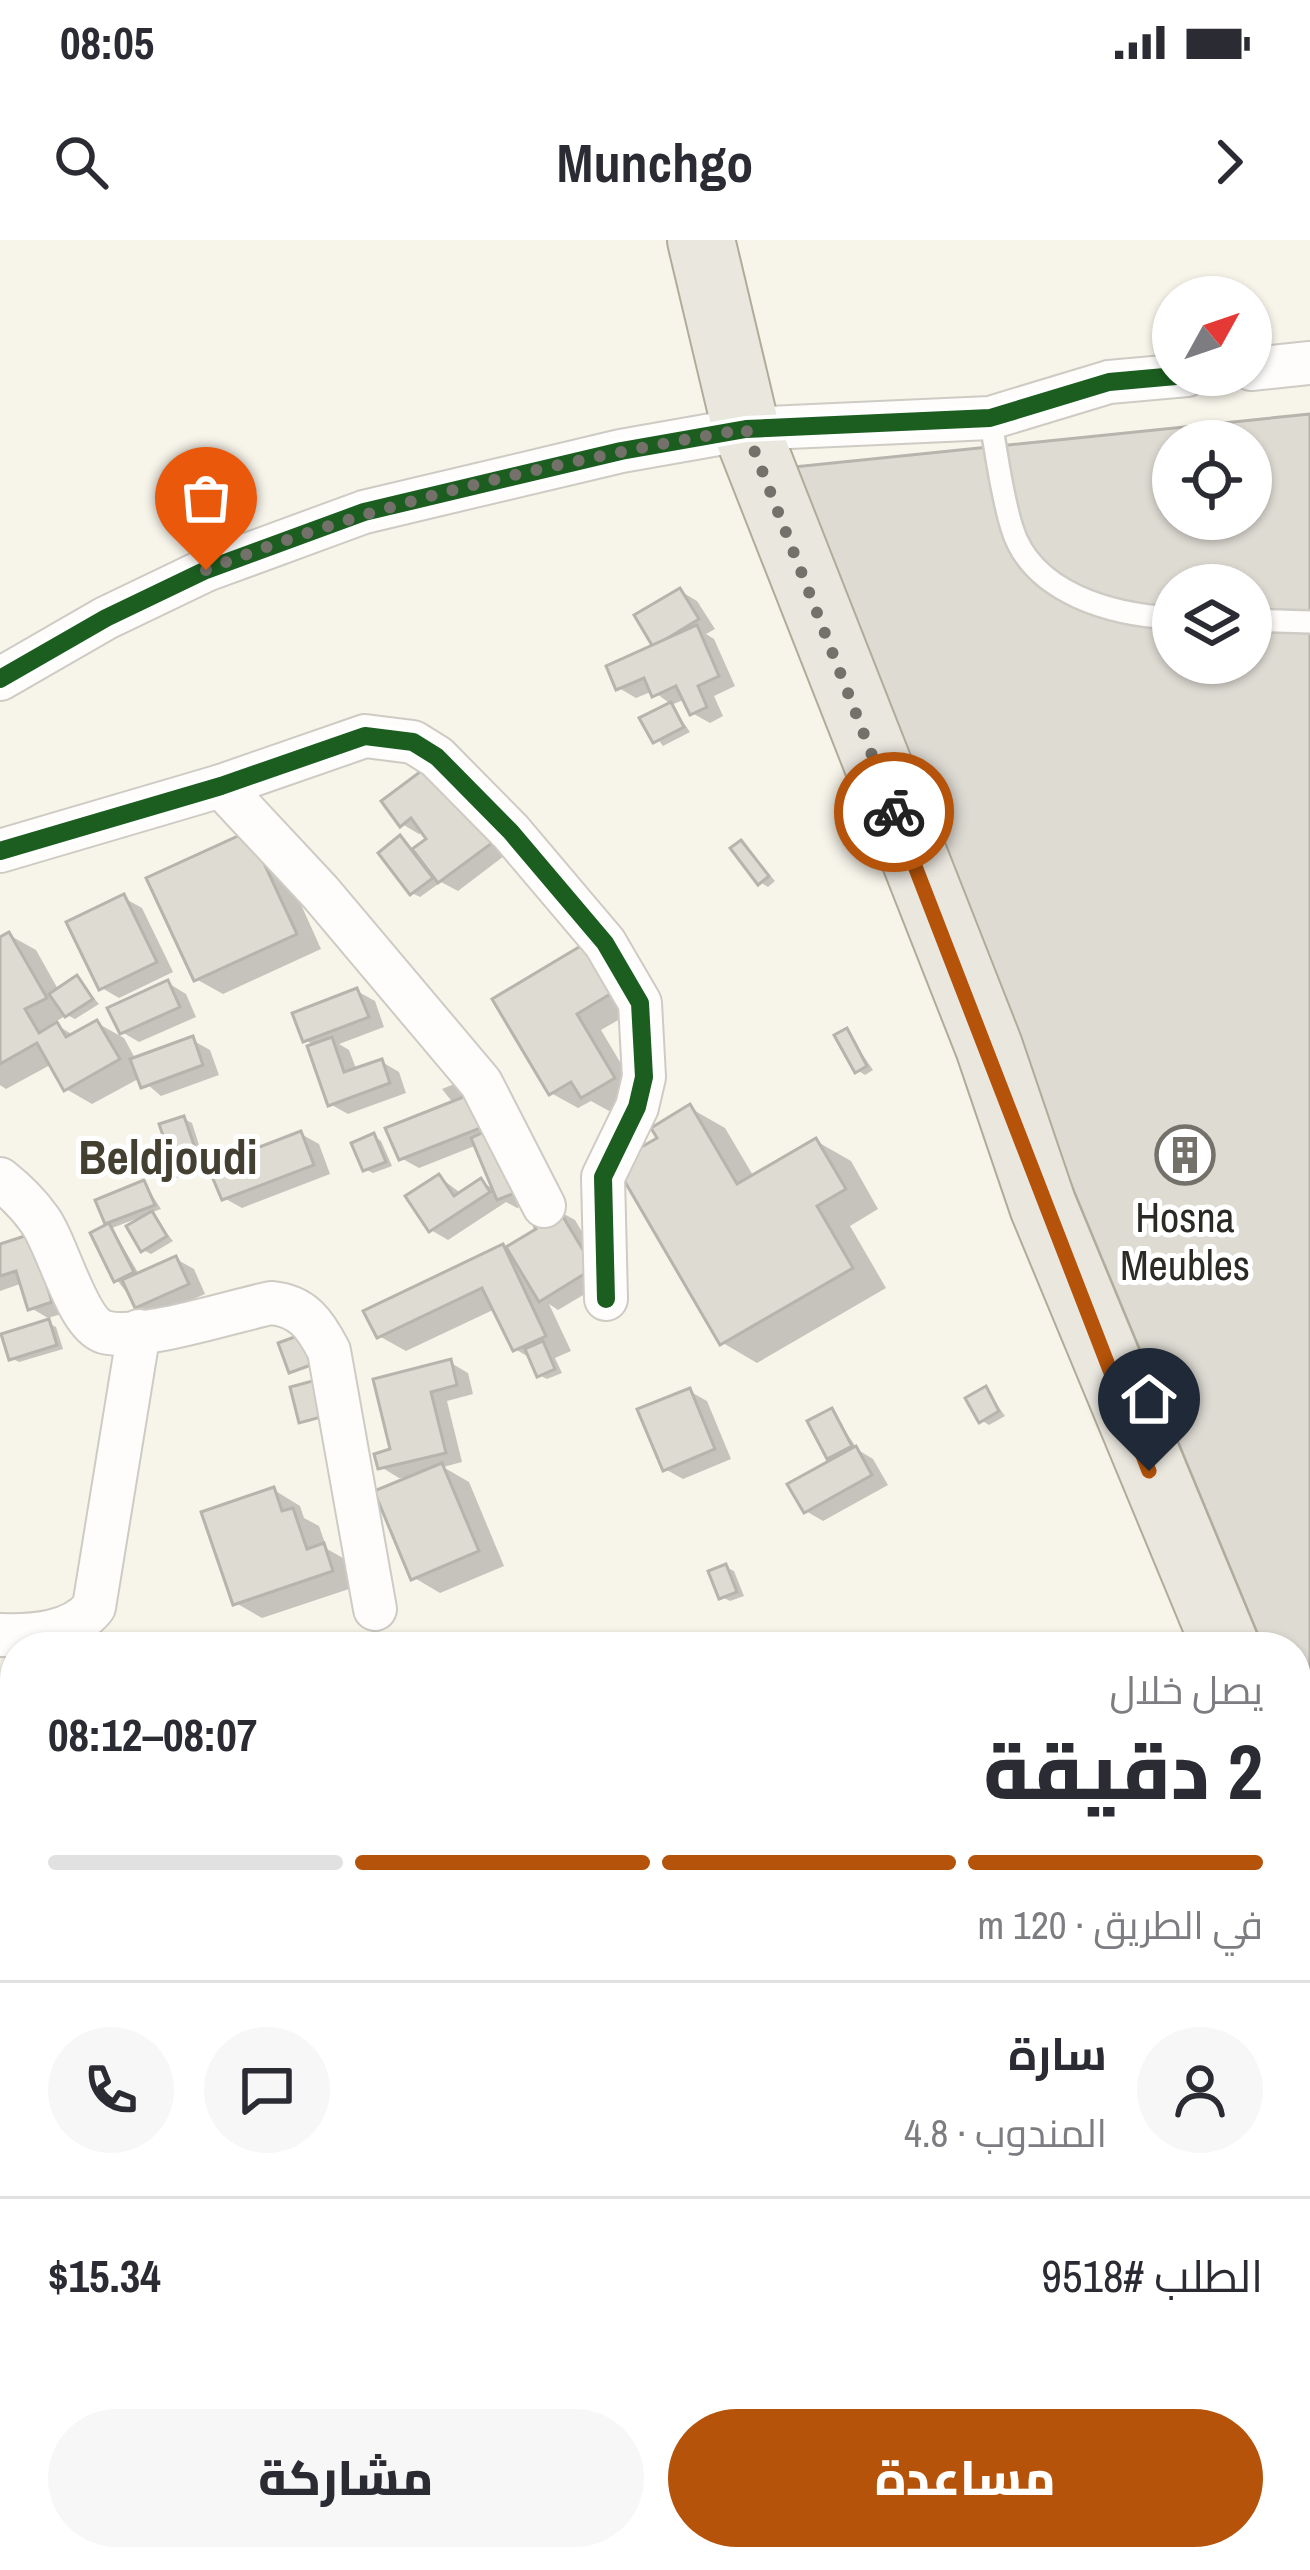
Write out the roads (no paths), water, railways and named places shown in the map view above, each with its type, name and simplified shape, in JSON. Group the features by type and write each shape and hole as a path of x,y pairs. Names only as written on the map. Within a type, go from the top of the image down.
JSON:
{"main road":[{"path":"701,240 746,429 988,1047 1043,1206 1220,1632"}],"street":[{"path":"1272,367 1310,363"},
{"path":"0,680 106,618 288,537 364,512 621,451 746,429 990,418 1109,382 1152,378"},
{"path":"0,850 221,786 365,736 413,742 437,757 511,832 605,943 640,1003 645,1029 637,1107 603,1177 606,1299"},
{"path":"221,786 396,977 482,1083 544,1206"},
{"path":"0,1178 39,1219 75,1298 96,1328 109,1334 139,1331 271,1303 290,1305 316,1327 329,1351 375,1610"},
{"path":"25,1632 66,1627 84,1620 94,1607 139,1331"}],"lane":[{"path":"990,418 1013,533 1031,561 1078,601 1152,616"},
{"path":"1272,621 1310,622"}],"place":[{"name":"Hosna Meubles","path":"1185,1155"}],"district":[{"name":"Beldjoudi","path":"168,1157"}]}
